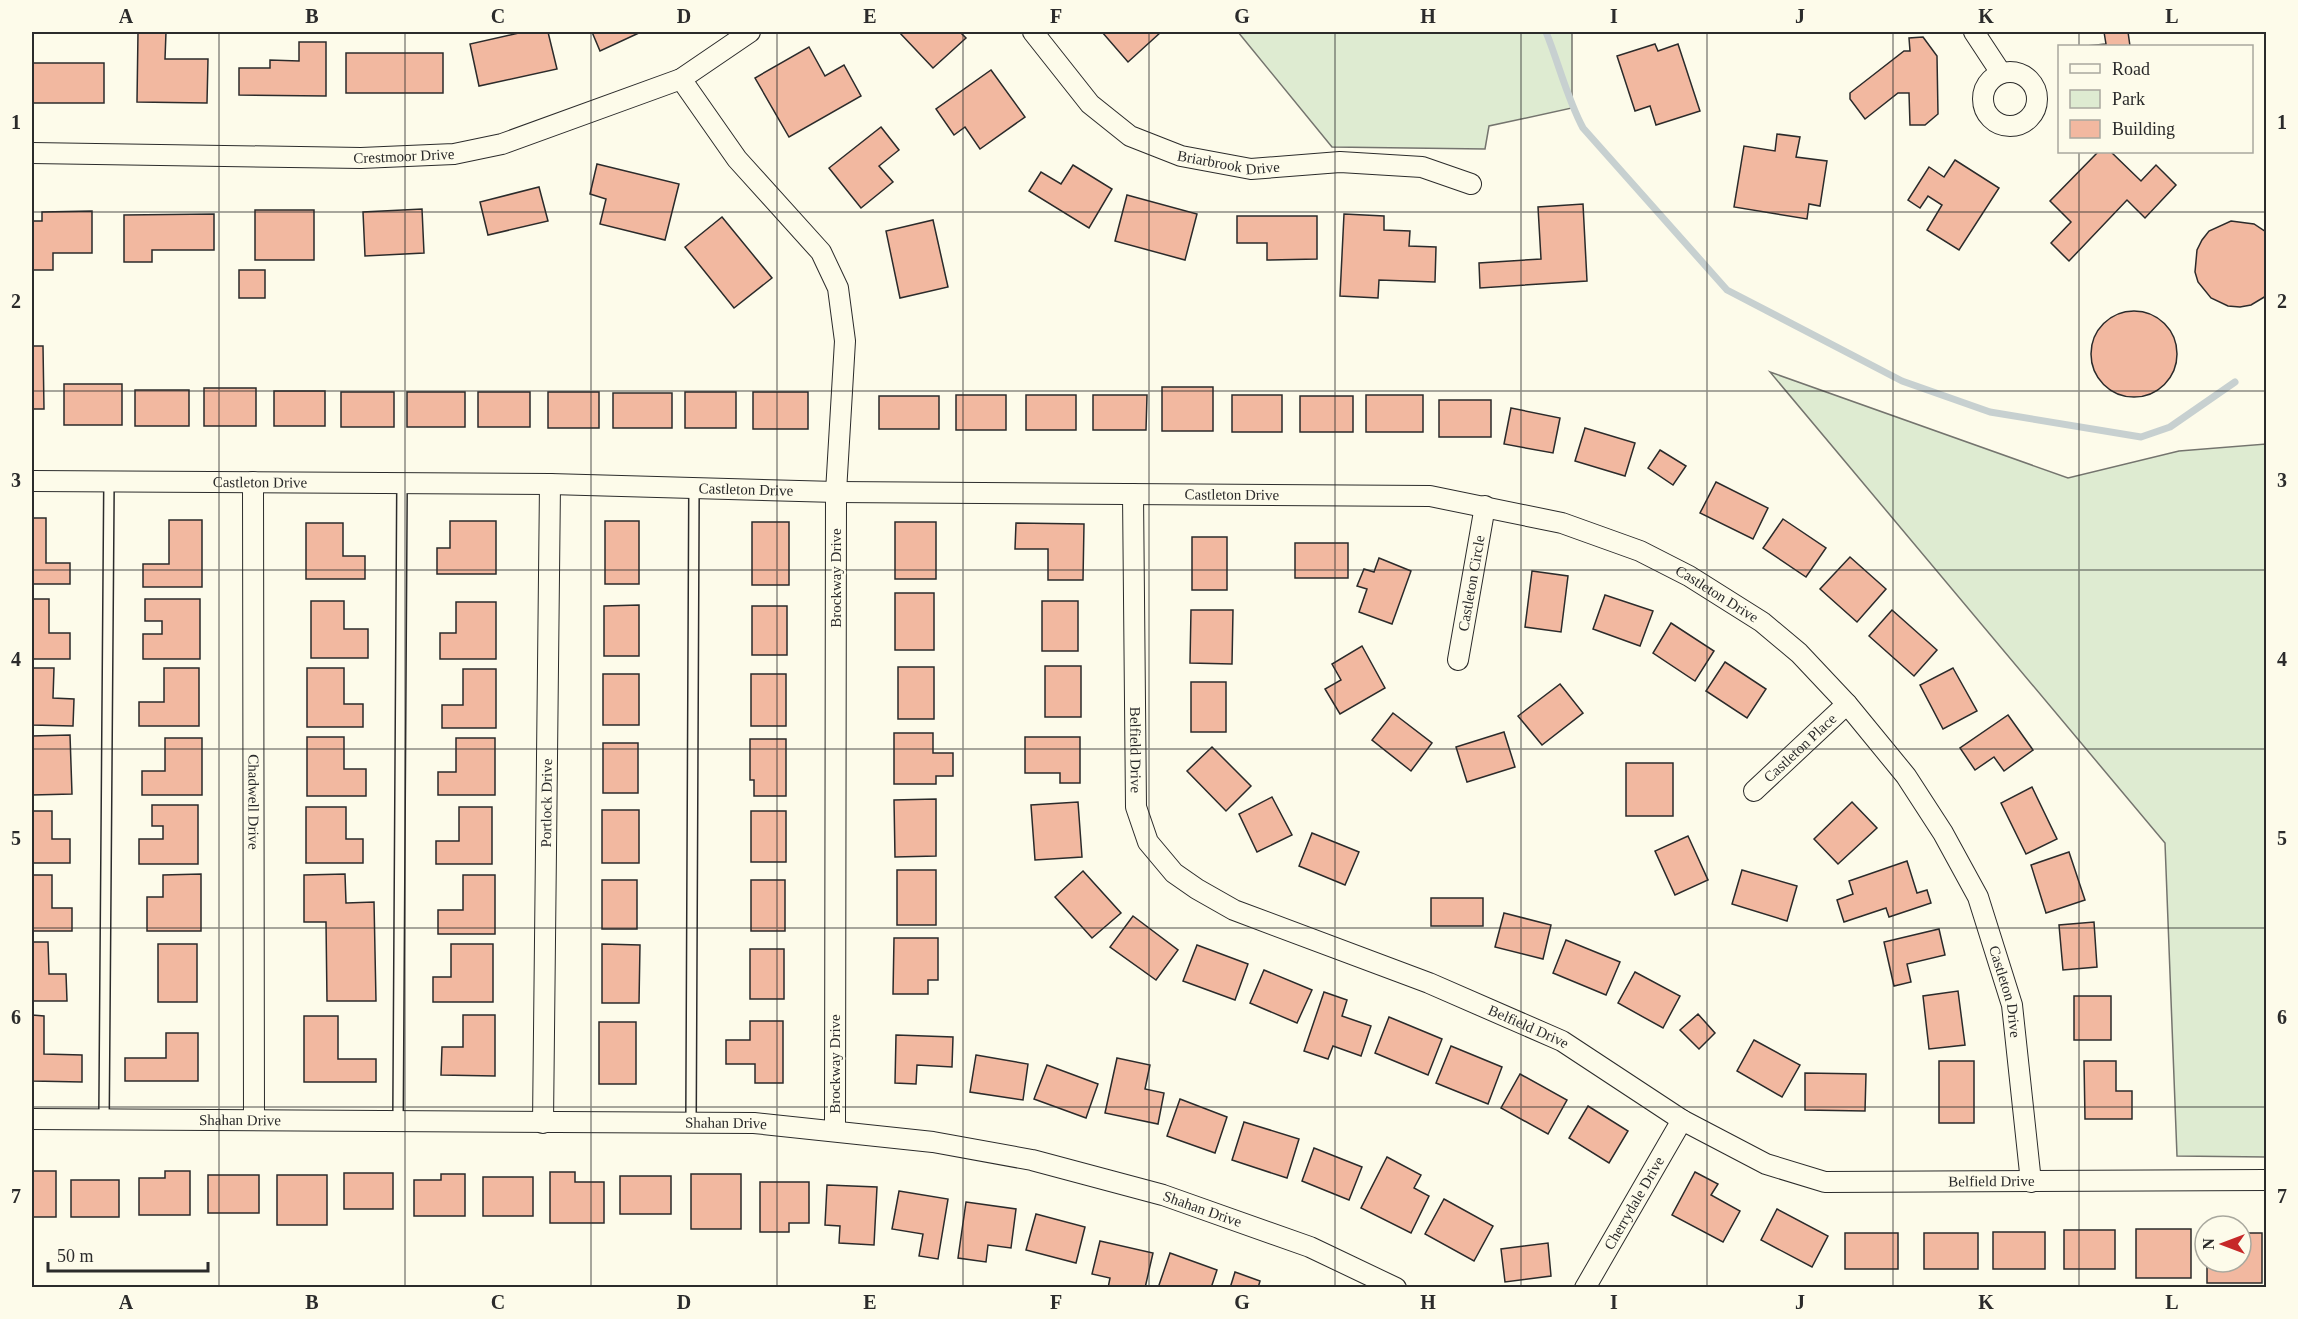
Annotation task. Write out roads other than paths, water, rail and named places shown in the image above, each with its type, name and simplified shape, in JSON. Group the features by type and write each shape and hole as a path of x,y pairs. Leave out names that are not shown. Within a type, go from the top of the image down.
{"street":[{"name":"Crestmoor Drive","path":"32,153 361,158 454,154 502,144 681,79 750,32"},
{"name":"Briarbrook Drive","path":"1033,32 1090,104 1130,136 1181,156 1251,169 1340,162 1422,166 1471,184"},
{"path":"1974,32 2001,73"},
{"name":"Brockway Drive","path":"681,79 737,159 821,252 838,288 845,341 836,492 835,1130"},
{"name":"Castleton Drive","path":"32,481 550,484 836,492 1430,496 1562,523 1640,551 1689,576 1762,622 1799,653 1847,704 1906,776 1943,832 1978,897 2012,1005 2031,1182"},
{"name":"Chadwell Drive","path":"253,482 254,1120"},
{"name":"Portlock Drive","path":"543,1124 550,484"},
{"name":"Belfield Drive","path":"1133,494 1136,807 1148,842 1174,873 1234,910 1429,983 1562,1041 1682,1120 1766,1164 1825,1182 2266,1180"},
{"name":"Castleton Circle","path":"1458,660 1485,506"},
{"name":"Castleton Place","path":"1754,791 1847,704"},
{"name":"Shahan Drive","path":"32,1119 543,1124 691,1122 835,1130 933,1142 1032,1160 1163,1195 1310,1247 1396,1287"},
{"name":"Cherrydale Drive","path":"1585,1287 1682,1120"}],"lane":[{"path":"105,1119 109,481"},
{"path":"398,1122 402,483"},
{"path":"691,1122 694,488"}],"waterway":[{"path":"1546,32 1572,105 1583,128 1727,290 1902,381 1990,412 2141,437 2170,427 2235,382"}]}
